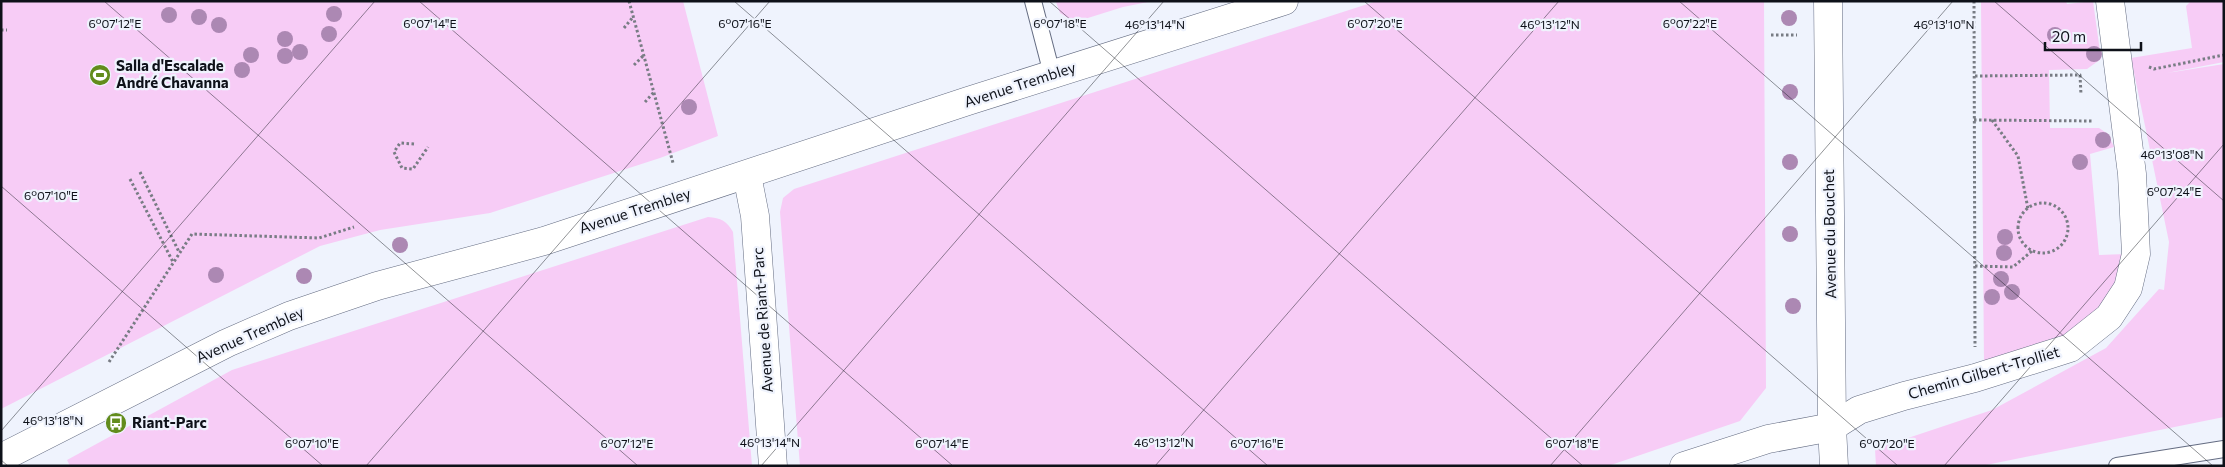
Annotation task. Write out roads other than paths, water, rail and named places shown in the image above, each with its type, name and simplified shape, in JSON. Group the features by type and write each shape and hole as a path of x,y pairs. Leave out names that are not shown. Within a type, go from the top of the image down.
{"street":[{"name":"Avenue Trembley","path":"1,458 227,343 289,316 377,286 544,240 1052,74 1284,1"},
{"name":"Avenue du Bouchet","path":"1828,1 1834,466"},
{"name":"Chemin Gilbert-Trolliet","path":"1832,427 1859,410 1904,396 1975,378 2070,348 2109,317 2128,288 2136,254 2132,174 2110,1"},
{"name":"Avenue de Riant-Parc","path":"747,175 756,216 773,466"},
{"path":"1684,466 1768,439 1832,427"}],"lane":[{"path":"1033,1 1052,74"},
{"path":"2117,466 2224,449"}],"place":[{"name":"Salla d'Escalade André Chavanna","path":"100,75"},
{"name":"Riant-Parc","path":"116,423"}]}
